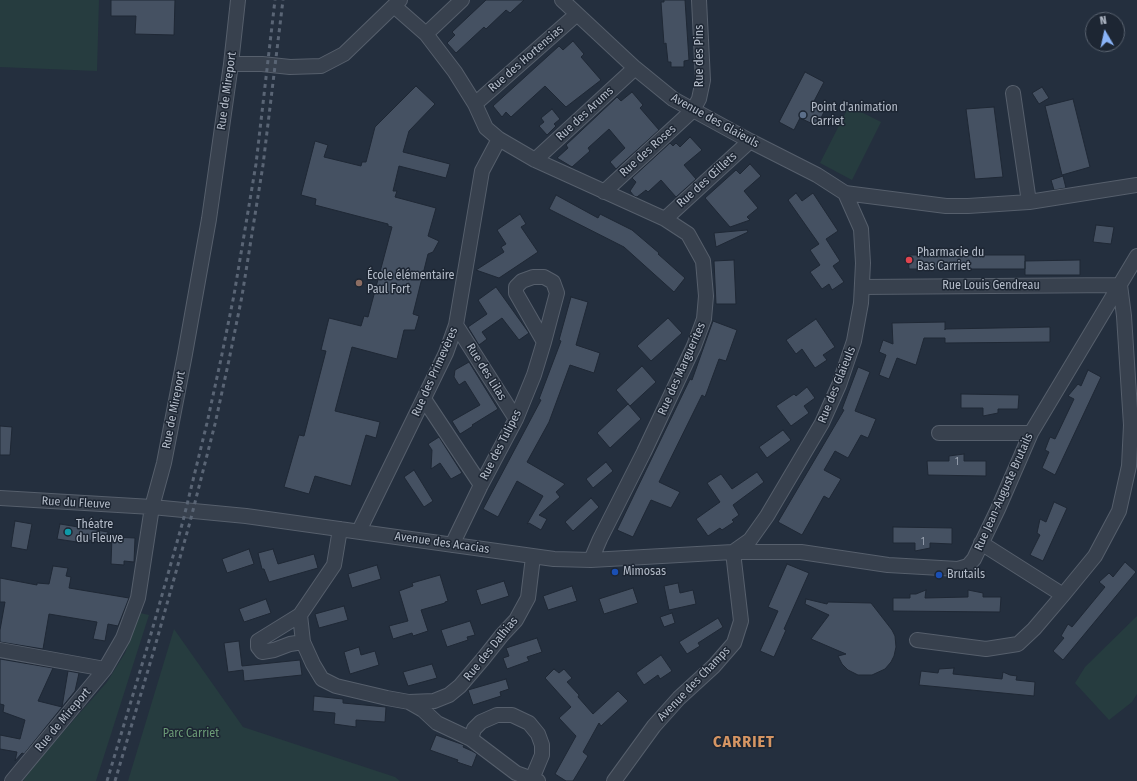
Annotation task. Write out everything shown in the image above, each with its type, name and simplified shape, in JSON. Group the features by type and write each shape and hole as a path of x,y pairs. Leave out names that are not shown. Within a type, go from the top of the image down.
{"street":[{"name":"Rue de Mireport","path":"12,781 105,669 123,638 138,598 152,507 164,463 209,219 231,64 238,0"},
{"path":"426,34 462,0"},
{"name":"Avenue des Glaïeuls","path":"562,0 635,68 673,99 750,141 817,175 845,193"},
{"name":"Rue des Pins","path":"693,110 699,99 703,80 699,0"},
{"path":"231,64 262,64 290,67 321,66 344,54 397,3 426,34 455,72 475,104 486,128 499,139"},
{"name":"Rue des Hortensias","path":"475,104 577,14"},
{"name":"Rue des Arums","path":"535,160 635,68"},
{"path":"1013,93 1029,202"},
{"name":"Rue des Roses","path":"604,192 693,110"},
{"name":"Rue des Marguerites","path":"499,139 535,160 665,219 688,234 703,261 706,296 704,319 694,346 591,560"},
{"name":"Rue des Primevères","path":"359,531 446,353 456,325 482,171 499,139"},
{"name":"Rue des Œillets","path":"665,219 750,141"},
{"path":"845,193 946,206 968,206 1029,202 1137,185"},
{"name":"Rue des Glaïeuls","path":"733,552 750,540 767,516 822,423 839,385 854,341 861,303 862,287 863,263 861,229 845,193"},
{"name":"Rue Jean-Auguste Brutails","path":"733,552 801,552 888,566 958,569 968,566 974,559 998,509 1031,433 1137,256"},
{"path":"917,640 986,649 1018,644 1034,629 1095,556 1119,511 1129,466 1131,426 1124,316 1120,285"},
{"name":"Rue Louis Gendreau","path":"862,287 1120,285"},
{"name":"Rue des Lilas","path":"456,325 516,419"},
{"name":"Rue des Tulipes","path":"452,545 481,485 516,419 534,375 544,342"},
{"path":"424,399 481,485"},
{"path":"939,433 1031,433"},
{"name":"Rue du Fleuve","path":"0,498 152,507"},
{"name":"Avenue des Acacias","path":"152,507 246,516 554,559 591,560 733,552"},
{"path":"303,642 262,652 258,647 258,641 300,615 334,565 340,529"},
{"path":"981,543 1063,595"},
{"name":"Avenue des Champs","path":"614,781 654,726 679,698 714,666 734,643 741,620 733,552"},
{"name":"Rue des Dalhias","path":"409,702 434,701 449,695 460,686 516,620 528,598 533,557"},
{"path":"300,615 303,642 322,679 336,686 409,702 423,710 438,723 471,739 509,769 535,780 542,755 542,745 538,734 529,723 512,715 496,715 481,722 474,729 471,739"},
{"path":"0,650 105,669"}],"green space":[{"path":"0,0 99,0 97,71 0,67"},
{"path":"849,106 881,122 852,180 820,163"},
{"path":"140,613 149,615 96,781 23,781 37,762 107,682 125,653"},
{"path":"1137,616 1137,694 1132,702 1109,720 1075,683 1085,667"},
{"name":"Parc Carriet","path":"174,629 243,727 395,777 400,781 128,781"}],"building":[{"path":"111,0 175,0 174,35 135,34 136,16 111,16"},
{"path":"486,0 524,0 510,13 506,10 486,29 484,27 456,53 447,43 455,35 452,32"},
{"path":"664,0 685,0 689,60 684,61 684,67 671,67 671,62 668,62 666,43 664,44 661,2 664,2"},
{"path":"573,41 584,54 581,57 601,80 566,107 545,86 511,117 506,112 502,117 493,106 559,46 563,50"},
{"path":"805,72 824,82 812,105 824,112 817,126 800,118 794,130 779,122"},
{"path":"416,86 435,104 409,131 403,152 450,164 446,178 399,166 393,191 397,191 395,197 436,208 428,236 439,241 433,252 428,254 413,314 419,316 415,330 404,330 397,359 352,347 335,411 380,422 376,438 366,435 351,486 315,476 309,494 284,487 299,435 304,436 326,351 321,350 329,318 361,326 364,316 368,317 392,227 388,226 388,224 315,205 316,199 301,195 315,141 328,145 324,157 361,166 362,162 366,162 375,127"},
{"path":"1042,87 1049,98 1039,104 1032,93"},
{"path":"632,92 643,105 640,108 659,130 616,169 610,162 625,148 609,129 588,148 590,151 572,167 557,158 568,148 566,145 617,97 621,101"},
{"path":"1073,99 1090,167 1062,175 1045,106"},
{"path":"994,107 1003,177 975,179 966,109"},
{"path":"552,109 560,119 554,124 556,126 547,135 539,126 544,122 541,118"},
{"path":"690,137 702,150 684,165 696,179 676,197 661,180 648,192 646,190 637,197 634,196 630,191 636,182 632,178 670,143 673,146 676,143 680,147"},
{"path":"750,164 761,176 744,191 758,208 747,217 750,220 730,227 705,198 736,170 740,174"},
{"path":"1063,176 1066,188 1054,190 1051,180"},
{"path":"796,193 802,201 813,193 838,231 826,239 840,261 833,266 844,282 832,290 829,284 822,289 810,272 820,265 810,250 819,244 788,200"},
{"path":"556,195 598,218 600,214 632,230 685,278 674,292 624,247 549,209"},
{"path":"520,214 526,224 521,227 538,252 499,278 476,270 504,252 501,247 506,244 497,230"},
{"path":"1096,225 1114,227 1111,244 1093,242"},
{"path":"747,230 748,232 716,247 714,233"},
{"path":"908,255 1025,255 1025,269 909,269"},
{"path":"734,260 736,304 716,304 714,261"},
{"path":"1080,260 1080,275 1025,275 1025,261"},
{"path":"496,287 529,333 519,340 502,318 482,332 487,339 479,345 468,327 487,314 478,300"},
{"path":"571,297 588,302 576,345 600,353 594,373 570,365 549,422 527,462 565,484 556,492 560,497 539,515 547,519 541,530 529,523 527,524 543,496 517,481 498,517 483,509 541,400 539,399 561,341 559,340"},
{"path":"668,318 682,333 651,361 637,346"},
{"path":"816,319 835,347 823,355 827,360 815,368 802,349 796,354 786,340"},
{"path":"713,321 737,330 726,361 719,359 705,397 702,395 659,482 680,492 671,508 651,500 633,537 617,530 690,379 692,380"},
{"path":"945,322 945,329 1050,327 1050,342 945,343 945,338 924,338 916,365 897,358 889,379 879,375 886,355 879,352 883,340 893,344 892,323"},
{"path":"469,362 498,409 460,434 452,421 480,405 465,381 459,385 454,377 455,370"},
{"path":"642,366 656,382 630,406 616,390"},
{"path":"858,367 870,372 855,411 876,419 868,438 861,435 848,458 835,451 824,470 841,479 829,499 824,496 802,535 778,522 844,410 842,409"},
{"path":"1088,370 1101,377 1055,475 1042,468 1049,452 1045,450 1050,437 1055,439 1074,399 1068,396 1078,384 1081,386"},
{"path":"807,387 815,398 804,406 809,413 791,426 776,406 794,394 796,396"},
{"path":"961,394 1019,395 1018,409 998,409 998,413 983,416 983,408 961,408"},
{"path":"628,404 641,419 610,448 597,433"},
{"path":"0,426 12,427 10,455 0,455"},
{"path":"783,430 791,440 767,458 759,447"},
{"path":"439,437 462,473 451,479 440,463 431,469 432,450 428,444"},
{"path":"964,454 964,461 986,461 986,476 928,475 927,461 949,461 949,456"},
{"path":"606,462 613,471 593,488 586,479"},
{"path":"414,470 433,501 424,507 404,477"},
{"path":"757,472 764,482 733,505 739,515 732,520 734,522 722,530 720,528 708,536 696,519 720,502 707,483 721,474 732,489"},
{"path":"591,498 599,507 573,531 565,522"},
{"path":"1054,502 1067,508 1043,561 1030,555 1040,535 1037,533 1040,519 1046,522"},
{"path":"15,521 32,524 27,550 11,547"},
{"path":"60,524 108,532 106,543 77,538 77,542 57,539"},
{"path":"893,527 952,528 952,544 930,543 930,548 915,551 915,543 893,543"},
{"path":"112,537 135,538 134,562 124,561 124,565 111,564"},
{"path":"249,549 254,564 227,573 222,559"},
{"path":"273,549 278,564 314,554 318,568 269,582 264,569 262,569 258,553"},
{"path":"1125,562 1136,572 1063,660 1053,651 1064,638 1061,636 1068,624 1072,627 1105,587 1099,582 1109,573 1113,577"},
{"path":"787,564 809,573 784,629 786,630 774,657 760,651 778,611 768,607"},
{"path":"377,565 381,579 352,588 348,574"},
{"path":"53,566 68,568 66,576 71,577 69,588 129,598 118,626 108,624 105,641 93,639 97,622 49,614 43,649 0,642 0,630 5,602 0,602 0,578 37,585 37,583 49,584"},
{"path":"440,575 448,601 421,610 428,631 413,636 412,633 393,639 389,626 408,621 399,591 413,586 412,583"},
{"path":"504,581 509,596 481,605 476,590"},
{"path":"678,583 680,593 693,590 696,604 669,610 664,586"},
{"path":"572,586 577,601 548,610 543,596"},
{"path":"633,588 638,603 604,614 599,599"},
{"path":"926,590 925,598 968,597 968,590 983,593 983,597 1001,597 1000,612 893,611 893,598 910,598 910,594 916,594"},
{"path":"266,599 271,613 244,622 239,609"},
{"path":"806,599 827,604 828,602 871,603 895,636 896,647 891,662 885,669 872,675 858,675 848,670 842,664 838,656 846,654 811,639 829,615 805,604"},
{"path":"344,606 348,620 319,628 315,614"},
{"path":"672,613 675,623 664,627 660,617"},
{"path":"718,618 723,627 698,643 700,646 687,654 679,642"},
{"path":"470,621 475,635 467,637 468,640 447,647 441,630"},
{"path":"537,638 542,652 527,657 529,661 507,669 503,658 509,656 506,648"},
{"path":"239,641 242,666 300,660 302,675 244,681 243,670 228,672 224,643"},
{"path":"359,647 361,655 375,651 379,665 350,674 344,652"},
{"path":"661,655 672,671 660,679 658,675 644,685 636,673"},
{"path":"0,659 53,668 38,701 62,707 68,671 79,673 75,691 24,754 22,753 15,761 17,752 0,749 0,735 20,739 25,720 3,712 4,705 0,704"},
{"path":"432,664 437,678 408,686 403,672"},
{"path":"954,668 953,674 1002,679 1003,672 1017,676 1016,680 1035,682 1034,696 919,685 921,671 938,673 939,669"},
{"path":"554,669 559,673 564,669 572,678 567,682 593,714 618,691 628,701 601,726 599,723 583,752 588,756 573,781 566,781 555,774 576,736 559,718 571,707 545,678"},
{"path":"506,679 509,689 500,692 501,696 473,705 468,690"},
{"path":"314,696 343,699 343,703 386,707 385,722 356,720 356,727 334,724 335,713 313,711"},
{"path":"436,735 464,745 463,747 477,754 472,767 457,762 458,760 430,750"}],"railway":[{"path":"107,781 183,521 221,359 234,295 256,164 275,0"},
{"path":"115,781 190,522 215,424 229,360 242,296 263,165 283,0"}],"place":[{"name":"Point d'animation Carriet","path":"803,115"},
{"name":"Pharmacie du Bas Carriet","path":"909,260"},
{"name":"École élémentaire Paul Fort","path":"359,283"},
{"name":"Théatre du Fleuve","path":"68,532"},
{"name":"Mimosas","path":"615,572"},
{"name":"Brutails","path":"939,575"}],"district":[{"name":"CARRIET","path":"744,743"}]}
